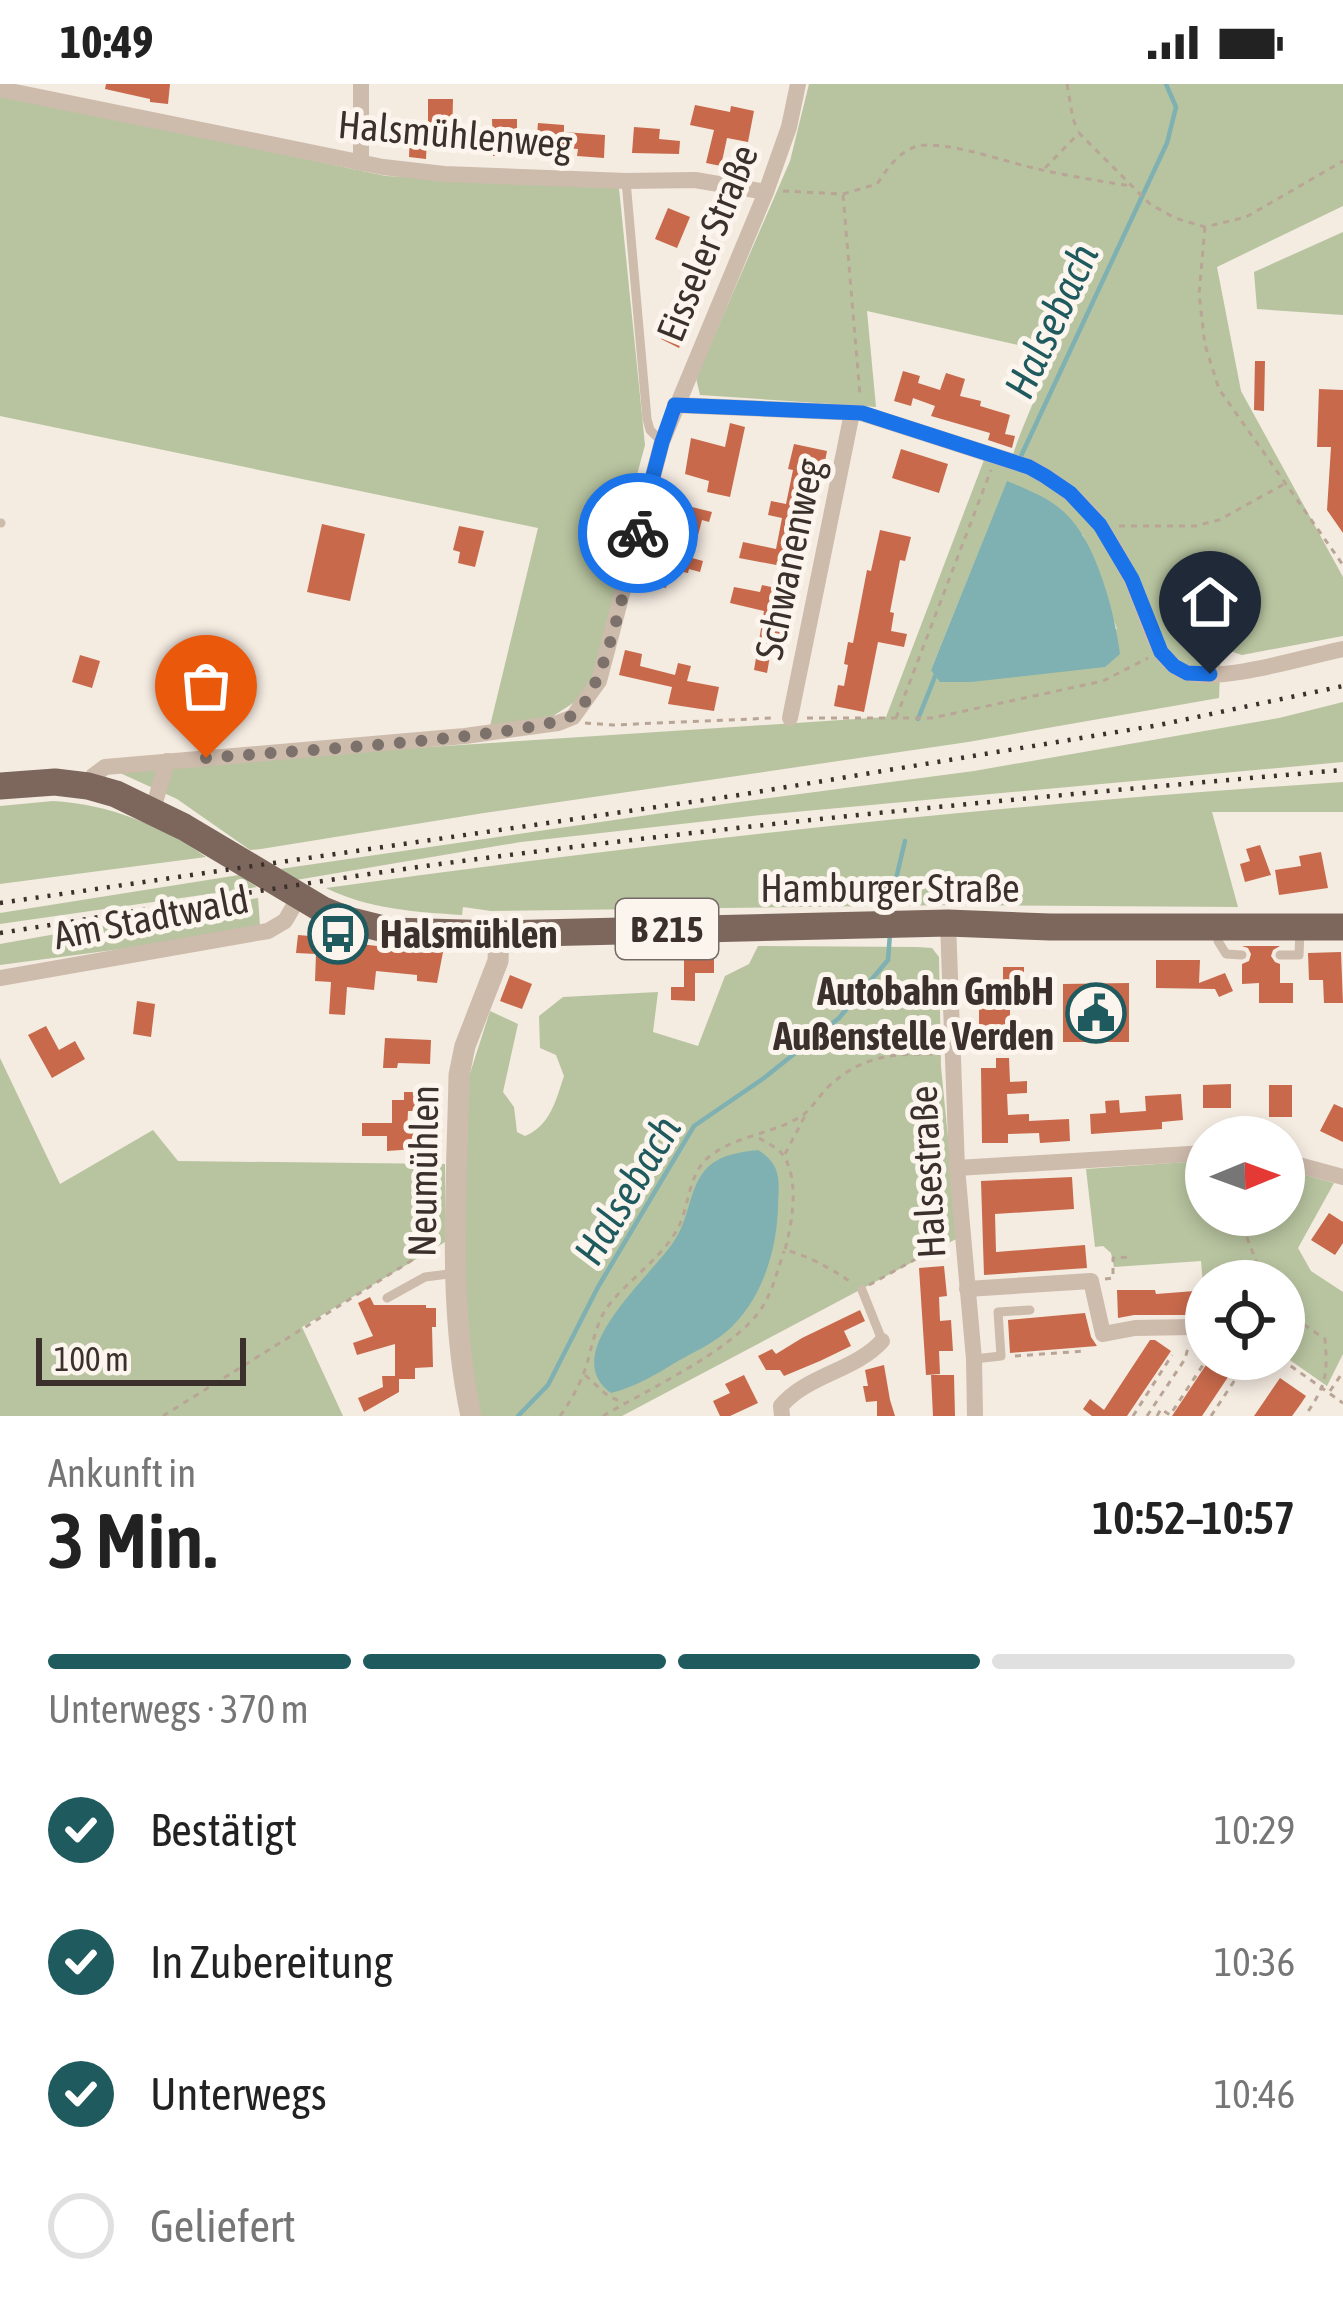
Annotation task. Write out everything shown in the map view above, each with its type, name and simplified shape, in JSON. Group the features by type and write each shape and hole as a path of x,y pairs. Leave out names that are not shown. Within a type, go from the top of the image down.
{"main road":[{"name":"B 215","path":"0,786 55,782 116,794 152,809 299,897"},
{"name":"Hamburger Straße","path":"299,897 368,926 422,933 948,923 1343,928"}],"street":[{"path":"361,84 361,163"},
{"name":"Eisseler Straße","path":"573,717 598,681 662,442 766,192 798,84"},
{"name":"Halsmühlenweg","path":"0,89 361,163 444,173 695,180 766,192"},
{"path":"675,405 857,413 1029,467 1070,493 1100,525 1132,579 1161,652 1187,673 1235,672 1343,649"},
{"name":"Schwanenweg","path":"790,718 857,413"},
{"path":"88,786 105,767 465,736 573,717"},
{"path":"152,809 166,760"},
{"name":"Am Stadtwald","path":"0,978 268,931 285,921 299,897"},
{"name":"Halsestraße","path":"948,923 975,1416"},
{"name":"Neumühlen","path":"470,1416 459,1344 456,1273 459,1075 478,1007 498,961 499,934"},
{"path":"958,1168 1185,1154"},
{"path":"1305,1167 1343,1177"},
{"path":"968,1289 1091,1281 1103,1334 1185,1327"},
{"path":"782,1416 781,1406 790,1394 870,1354 882,1341"}],"lane":[{"path":"626,181 647,418 650,430 662,442"},
{"path":"1219,927 1226,954 1242,955"},
{"path":"1280,955 1299,955 1300,927"},
{"path":"386,1298 425,1277 456,1273"},
{"path":"862,1289 882,1341"},
{"path":"974,1359 1001,1357 998,1312 1030,1310"}],"path":[{"path":"1066,84 1079,133 1150,204 1205,227 1246,217 1343,161"},
{"path":"1043,171 1079,133"},
{"path":"766,192 843,194 878,184 904,153 938,145 1043,171 1131,186"},
{"path":"843,194 857,413"},
{"path":"1205,227 1199,294 1205,345 1219,389 1343,565"},
{"path":"895,720 1000,458"},
{"path":"1100,525 1195,526 1219,520 1286,483"},
{"path":"573,717 613,725 932,718 1102,681 1161,652"},
{"path":"603,1416 714,1351 762,1308 785,1250 791,1219 791,1185 784,1156 827,1088 860,1063 891,1054 953,1054"},
{"path":"560,1416 584,1374 604,1312 673,1236 705,1160 736,1141 756,1137 807,1113"},
{"path":"756,1137 784,1156"},
{"path":"785,1250 862,1289 962,1233"},
{"path":"163,1416 449,1238 456,1238"},
{"path":"1091,1281 1113,1278 1113,1258 1130,1257"},
{"path":"1305,1325 1325,1339 1326,1391"},
{"path":"1001,1357 1085,1351"},
{"path":"1133,1416 1172,1355"},
{"path":"1147,1416 1185,1359"},
{"path":"1305,1416 1343,1372"},
{"path":"584,1374 608,1396 624,1403"},
{"path":"1305,1376 1343,1403"},
{"path":"1156,1416 1161,1409 1170,1415 1193,1380"},
{"path":"1210,1416 1234,1380"}],"green space":[{"path":"809,84 1343,84 1343,206 1217,267 1241,391 1343,577 1343,636 1242,655 1221,648 1219,698 968,742 261,849 250,850 177,799 120,773 322,754 886,717 984,460 1010,464 1053,353 867,311 876,407 700,395 696,378 790,161","holes":["1007,482 1083,535 1117,629 931,670"]},
{"path":"0,94 386,176 619,188 645,445 619,542 627,545 592,679 578,700 553,716 490,726 538,528 0,416"},
{"path":"1343,232 1343,315 1257,309 1254,272"},
{"path":"1343,702 1343,762 761,815 521,842 296,880 280,869 974,771 1279,718"},
{"path":"1343,782 1343,812 1212,812 1238,907 491,911 463,907 462,915 375,905 326,888 834,826"},
{"path":"53,801 133,818 206,857 0,884 0,806"},
{"path":"239,875 257,887 0,924 0,913"},
{"path":"258,898 260,926 212,937 0,965 0,944"},
{"path":"758,946 917,947 932,948 939,957 941,1067 958,1238 622,1416 480,1416 462,1300 465,1089 490,1011 518,1024 503,1092 514,1107 517,1132 525,1136 546,1119 564,1076 556,1055 540,1048 539,1016 563,997 658,992 653,1032 698,1046 725,976 749,964"},
{"path":"0,1058 60,1184 153,1130 178,1161 445,1164 445,1242 302,1327 343,1416 0,1416"},
{"path":"1185,1162 1185,1236 1305,1236 1298,1248 1305,1260 1185,1260 1114,1267 1111,1253 1103,1246 1095,1247 1086,1169"},
{"path":"1305,1175 1334,1183 1305,1235"},
{"path":"1305,1260 1311,1271 1343,1292 1343,1354 1327,1386 1305,1371"}],"water":[{"path":"1007,481 1038,494 1076,525 1102,579 1120,654 1105,667 940,682 931,670"},
{"path":"758,1150 775,1167 778,1206 770,1258 749,1306 715,1340 646,1380 611,1393 597,1376 595,1357 601,1336 676,1238 706,1169 723,1157"}],"building":[{"path":"106,84 170,84 168,104 105,89"},
{"path":"428,99 453,99 452,140 427,139 426,159 409,157 410,131 378,130 378,120 428,122"},
{"path":"695,105 754,111 748,142 727,138 721,166 706,163 714,130 690,125"},
{"path":"492,119 517,119 517,155 493,156"},
{"path":"538,123 564,125 564,132 605,135 604,158 577,156 578,149 536,146"},
{"path":"634,127 660,129 659,139 680,141 679,154 632,153"},
{"path":"668,208 690,217 677,248 655,239"},
{"path":"689,273 708,281 679,348 661,339"},
{"path":"1255,361 1265,361 1264,411 1254,410"},
{"path":"903,371 920,376 918,383 940,390 946,373 965,379 960,396 1010,415 1005,434 1015,436 1012,448 988,440 990,433 931,416 935,406 913,398 911,406 894,401"},
{"path":"1319,389 1343,390 1343,533 1327,510 1331,447 1317,447"},
{"path":"730,423 745,427 730,497 707,492 709,481 685,474 691,438 725,447"},
{"path":"794,444 827,451 814,516 796,512 791,535 803,537 797,569 739,558 743,542 776,549 782,518 768,515 771,501 786,504"},
{"path":"901,449 948,464 939,493 892,478"},
{"path":"688,506 712,512 709,522 702,520 692,558 703,561 700,572 678,571 684,544 660,538 666,515 685,520"},
{"path":"322,524 365,534 350,601 307,592"},
{"path":"459,526 484,531 475,567 458,563 460,552 453,550"},
{"path":"880,530 911,537 905,561 900,560 890,612 894,613 891,631 907,634 904,647 878,642 864,712 834,706 838,685 844,686 848,642 853,643"},
{"path":"654,560 672,564 666,588 648,584"},
{"path":"762,585 785,590 777,629 789,632 784,658 770,656 767,673 754,670 764,611 730,603 734,587 760,592"},
{"path":"625,650 642,654 640,666 675,675 678,663 691,666 687,681 719,687 714,711 668,704 672,687 619,675"},
{"path":"80,655 100,661 92,688 72,682"},
{"path":"1260,845 1271,875 1245,882 1240,864 1250,861 1246,849"},
{"path":"1321,852 1328,888 1279,895 1275,870 1301,866 1299,856"},
{"path":"298,935 443,952 437,983 417,981 417,975 376,971 374,990 347,987 345,1015 329,1014 331,982 315,981 316,954 296,953"},
{"path":"1242,946 1280,946 1271,956 1280,964 1280,983 1293,983 1293,1003 1259,1003 1259,983 1242,984 1242,964 1251,954"},
{"path":"684,950 714,950 714,973 695,973 695,1001 671,1000 671,987 684,987"},
{"path":"1341,952 1343,1003 1324,1003 1323,980 1309,980 1308,953"},
{"path":"1156,960 1200,960 1199,983 1225,973 1233,991 1219,997 1215,989 1156,988"},
{"path":"1003,967 1024,967 1024,989 1003,989"},
{"path":"510,975 532,984 522,1009 500,1001"},
{"name":"Autobahn GmbH Außenstelle Verden","path":"1129,983 1129,1042 1063,1042 1063,984"},
{"path":"137,1001 155,1004 151,1037 133,1034"},
{"path":"979,1004 1010,1004 1010,1034 979,1034"},
{"path":"46,1026 59,1050 75,1041 85,1059 52,1078 28,1035"},
{"path":"385,1038 431,1040 430,1064 398,1063 397,1068 383,1068"},
{"path":"996,1058 1009,1058 1010,1082 1027,1081 1027,1093 1007,1094 1008,1115 1029,1114 1029,1121 1069,1119 1070,1141 1040,1143 1039,1133 1008,1134 1008,1143 982,1143 981,1068 996,1068"},
{"path":"1231,1084 1231,1108 1203,1108 1203,1085"},
{"path":"1269,1085 1292,1085 1292,1116 1269,1116"},
{"path":"404,1092 434,1092 433,1111 408,1111 407,1133 430,1132 430,1148 387,1151 387,1136 362,1136 362,1123 392,1123 392,1100 404,1100"},
{"path":"1181,1094 1183,1120 1162,1122 1162,1129 1091,1134 1090,1114 1106,1113 1105,1101 1119,1100 1120,1113 1146,1111 1145,1096"},
{"path":"1334,1104 1343,1108 1343,1142 1320,1131"},
{"path":"1072,1177 1074,1209 995,1214 996,1252 1085,1245 1087,1268 984,1275 981,1181"},
{"path":"1329,1213 1343,1222 1343,1243 1335,1255 1311,1240"},
{"path":"944,1266 947,1296 939,1297 940,1321 951,1320 953,1351 939,1351 940,1374 926,1375 919,1268"},
{"path":"1117,1290 1185,1292 1185,1315 1118,1318"},
{"path":"370,1297 374,1305 436,1308 436,1327 432,1327 433,1367 415,1368 415,1379 399,1379 399,1392 364,1412 358,1398 383,1387 382,1376 395,1376 395,1344 357,1355 353,1343 373,1336 358,1303"},
{"path":"860,1310 865,1321 844,1331 851,1346 820,1361 784,1376 780,1370 766,1370 758,1356 772,1349 776,1354"},
{"path":"1085,1313 1097,1346 1010,1353 1008,1320"},
{"path":"1150,1340 1171,1351 1127,1416 1092,1416 1083,1409 1090,1399 1104,1410"},
{"path":"884,1365 895,1416 877,1416 877,1401 866,1402 865,1370"},
{"path":"744,1375 758,1403 720,1416 713,1401 730,1393 725,1384"},
{"path":"931,1375 954,1375 955,1416 933,1416"},
{"path":"1196,1380 1226,1380 1202,1416 1172,1416"},
{"path":"1279,1380 1306,1396 1292,1416 1254,1416"}],"waterway":[{"name":"Halsebach","path":"1021,456 1167,143 1176,107 1166,84"},
{"name":"Halsebach","path":"918,719 936,674"},
{"name":"Halsebach","path":"890,916 905,841"},
{"name":"Halsebach","path":"518,1416 548,1385 598,1287 694,1126 839,1018 888,960 890,934"}],"railway":[{"path":"0,903 739,795 1159,725 1343,686"},
{"path":"0,933 553,850 891,812 1343,770"}],"way so far":[{"path":"206,758 465,736 573,717 598,681 638,533"}],"place":[{"name":"Halsmühlen","path":"338,934"},
{"name":"Autobahn GmbH Außenstelle Verden","path":"1096,1013"}],"route":[{"path":"638,533 675,405 862,413 1029,467 1070,493 1100,525 1132,579 1161,652 1187,673 1210,674"}]}
